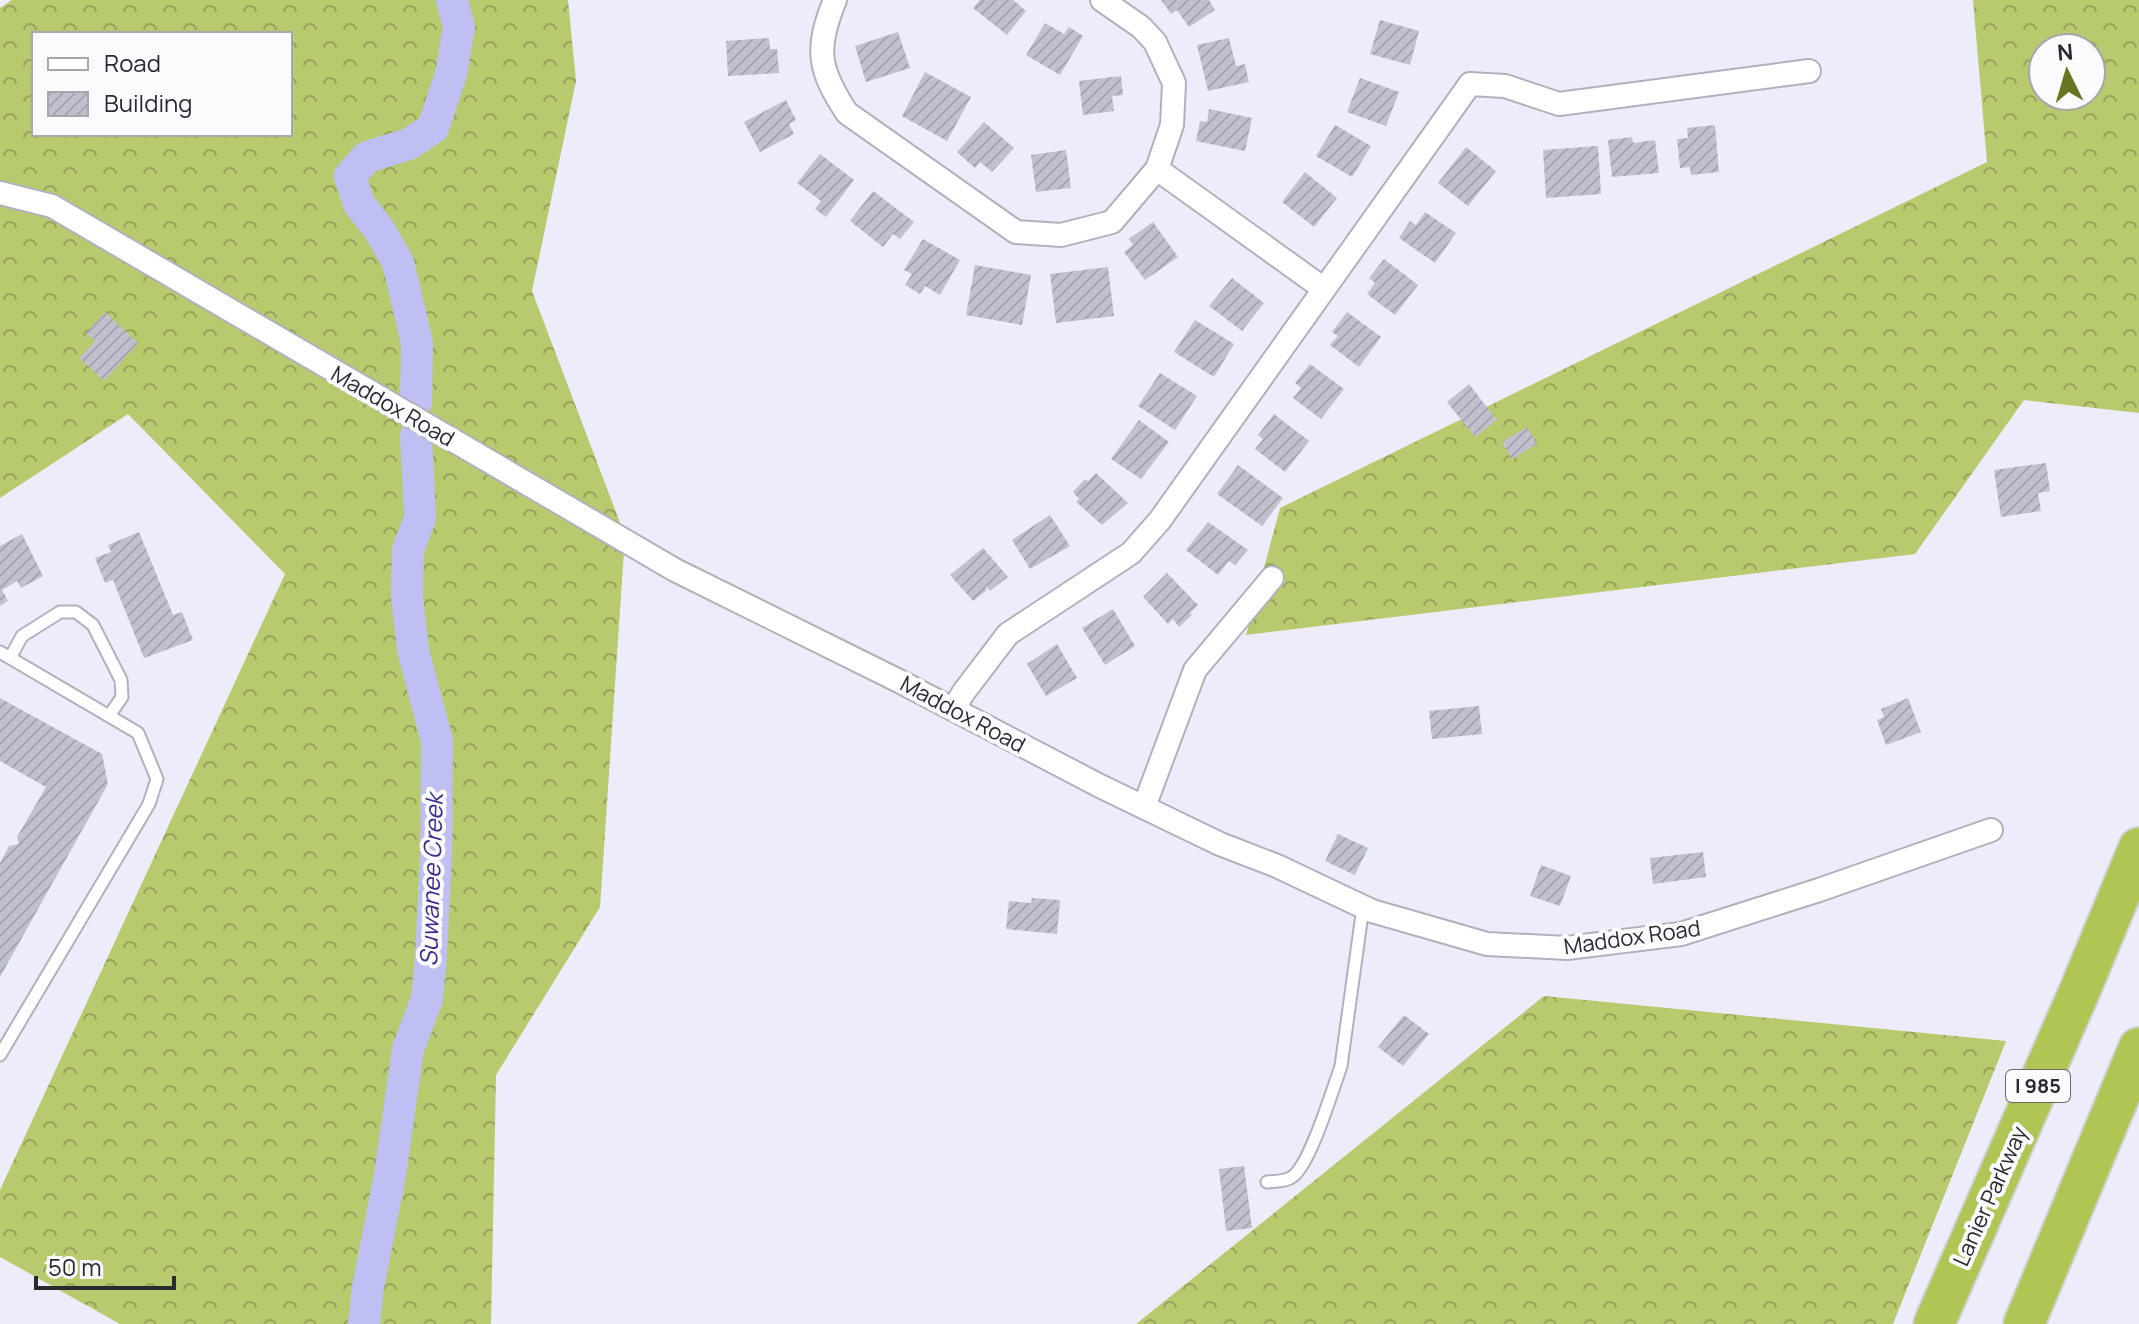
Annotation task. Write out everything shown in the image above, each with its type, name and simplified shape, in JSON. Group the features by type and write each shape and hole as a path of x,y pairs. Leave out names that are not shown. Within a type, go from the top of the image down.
{"highway":[{"name":"Lanier Parkway","path":"1934,1324 2139,848"},
{"path":"2024,1324 2139,1048"}],"street":[{"path":"835,0 824,27 821,61 831,89 847,113 1016,232 1061,235 1112,222 1157,169 1172,125 1174,83 1155,42 1141,27 1102,0"},
{"path":"954,709 1008,634 1131,553 1160,520 1470,84 1505,86 1559,104 1809,71"},
{"path":"1157,169 1324,289"},
{"name":"Maddox Road","path":"0,193 52,206 675,570 1144,807 1220,844 1277,866 1363,906 1487,944 1567,948 1692,932 1991,830"},
{"path":"1144,807 1195,670 1272,578"}],"lane":[{"path":"0,1055 149,804 157,779 138,733 109,716 5,655 22,636 60,612 76,612 93,625 121,680 122,697 109,716"},
{"path":"1267,1182 1285,1181 1294,1176 1309,1153 1337,1078 1363,906"}],"green space":[{"path":"12,0 568,0 576,81 532,291 625,536 600,907 496,1075 491,1324 120,1324 0,1257 0,1190 285,574 128,414 0,498 0,8"},
{"path":"1973,0 2139,0 2139,413 2024,400 1915,554 1246,635 1280,508 1987,162"},
{"path":"1544,996 2006,1041 1893,1324 1136,1324"}],"building":[{"path":"980,0 1013,0 1026,11 1007,35 973,8"},
{"path":"1161,0 1209,0 1215,10 1189,27 1177,10 1171,14"},
{"path":"1380,20 1419,31 1410,65 1370,54"},
{"path":"1045,23 1064,34 1069,27 1083,36 1060,75 1026,55"},
{"path":"898,32 910,68 866,82 855,46"},
{"path":"769,38 770,49 777,49 779,73 728,76 726,41"},
{"path":"1229,38 1236,66 1245,64 1249,82 1208,91 1197,45"},
{"path":"925,72 971,97 947,141 902,116"},
{"path":"1121,76 1123,95 1112,96 1114,111 1083,115 1079,81"},
{"path":"1360,78 1399,92 1386,126 1347,112"},
{"path":"786,100 796,120 789,124 794,134 760,152 744,122"},
{"path":"1209,109 1252,118 1245,151 1196,141 1200,121 1207,122"},
{"path":"984,122 1014,148 992,172 980,162 975,168 957,152"},
{"path":"1335,125 1371,146 1352,177 1316,156"},
{"path":"1715,125 1719,172 1691,175 1690,167 1680,168 1677,139 1688,138 1687,128"},
{"path":"1632,137 1633,143 1655,140 1659,173 1612,177 1608,140"},
{"path":"1598,146 1601,194 1546,198 1543,150"},
{"path":"1466,147 1496,171 1468,206 1438,183"},
{"path":"1066,150 1071,188 1036,192 1031,155"},
{"path":"820,154 854,180 826,217 815,209 821,201 797,183"},
{"path":"1305,172 1337,198 1314,227 1282,202"},
{"path":"873,191 914,222 900,239 893,234 883,247 850,221"},
{"path":"1425,212 1456,233 1435,263 1399,238 1410,221 1416,225"},
{"path":"1153,222 1178,257 1145,280 1124,252 1133,245 1129,239"},
{"path":"923,239 960,260 940,295 925,286 920,294 905,285 912,274 904,270"},
{"path":"1384,259 1418,285 1395,315 1367,294 1375,283 1369,278"},
{"path":"975,265 1031,275 1022,325 966,315"},
{"path":"1108,267 1114,316 1056,323 1050,274"},
{"path":"1232,278 1264,303 1242,331 1209,306"},
{"path":"105,312 138,343 104,381 79,358 95,341 86,333"},
{"path":"1347,312 1381,337 1359,367 1330,345 1338,336 1332,332"},
{"path":"1195,320 1234,344 1214,377 1174,352"},
{"path":"1310,364 1344,389 1321,419 1293,398 1301,388 1295,383"},
{"path":"1160,373 1197,396 1175,430 1138,406"},
{"path":"1469,384 1497,420 1475,437 1447,402"},
{"path":"1274,414 1309,441 1285,472 1255,449 1263,439 1258,435"},
{"path":"1139,420 1169,442 1141,479 1111,459"},
{"path":"1527,427 1537,444 1512,459 1502,442"},
{"path":"2046,463 2050,491 2038,493 2041,511 2001,517 1994,470"},
{"path":"1238,465 1283,498 1262,526 1217,494"},
{"path":"1096,473 1128,503 1102,525 1076,502 1079,499 1073,492"},
{"path":"1050,515 1070,546 1030,569 1012,540"},
{"path":"1208,522 1248,550 1235,565 1229,561 1218,575 1186,550"},
{"path":"139,532 173,615 182,612 193,640 144,658 113,580 105,583 95,558 111,552 108,545"},
{"path":"22,534 43,576 21,588 17,581 2,590 8,601 0,606 0,546"},
{"path":"983,548 1008,577 990,591 985,585 987,590 973,601 950,575"},
{"path":"1167,573 1198,605 1179,627 1173,619 1168,624 1143,597"},
{"path":"1113,609 1135,646 1105,665 1082,628"},
{"path":"1057,644 1077,678 1046,696 1027,664"},
{"path":"0,698 102,754 108,784 0,977 0,863 9,846 19,844 17,837 46,787 0,761"},
{"path":"1908,698 1921,732 1886,745 1877,720 1884,717 1881,709"},
{"path":"1479,706 1482,734 1432,739 1429,711"},
{"path":"1338,834 1368,848 1355,875 1325,861"},
{"path":"1703,852 1706,877 1653,884 1650,858"},
{"path":"1541,865 1571,876 1560,906 1530,896"},
{"path":"1032,898 1060,900 1057,934 1006,929 1009,901 1031,903"},
{"path":"1404,1015 1429,1034 1403,1066 1378,1047"},
{"path":"1244,1166 1252,1228 1226,1231 1219,1169"}],"waterway":[{"name":"Suwanee Creek","path":"416,402 417,343 398,262 359,204 350,176 367,157 409,144 433,128 451,74 459,27 452,0"},
{"name":"Suwanee Creek","path":"364,1324 408,1049 427,999 431,956 437,741 413,650 407,597 408,550 420,518 416,436"}]}
